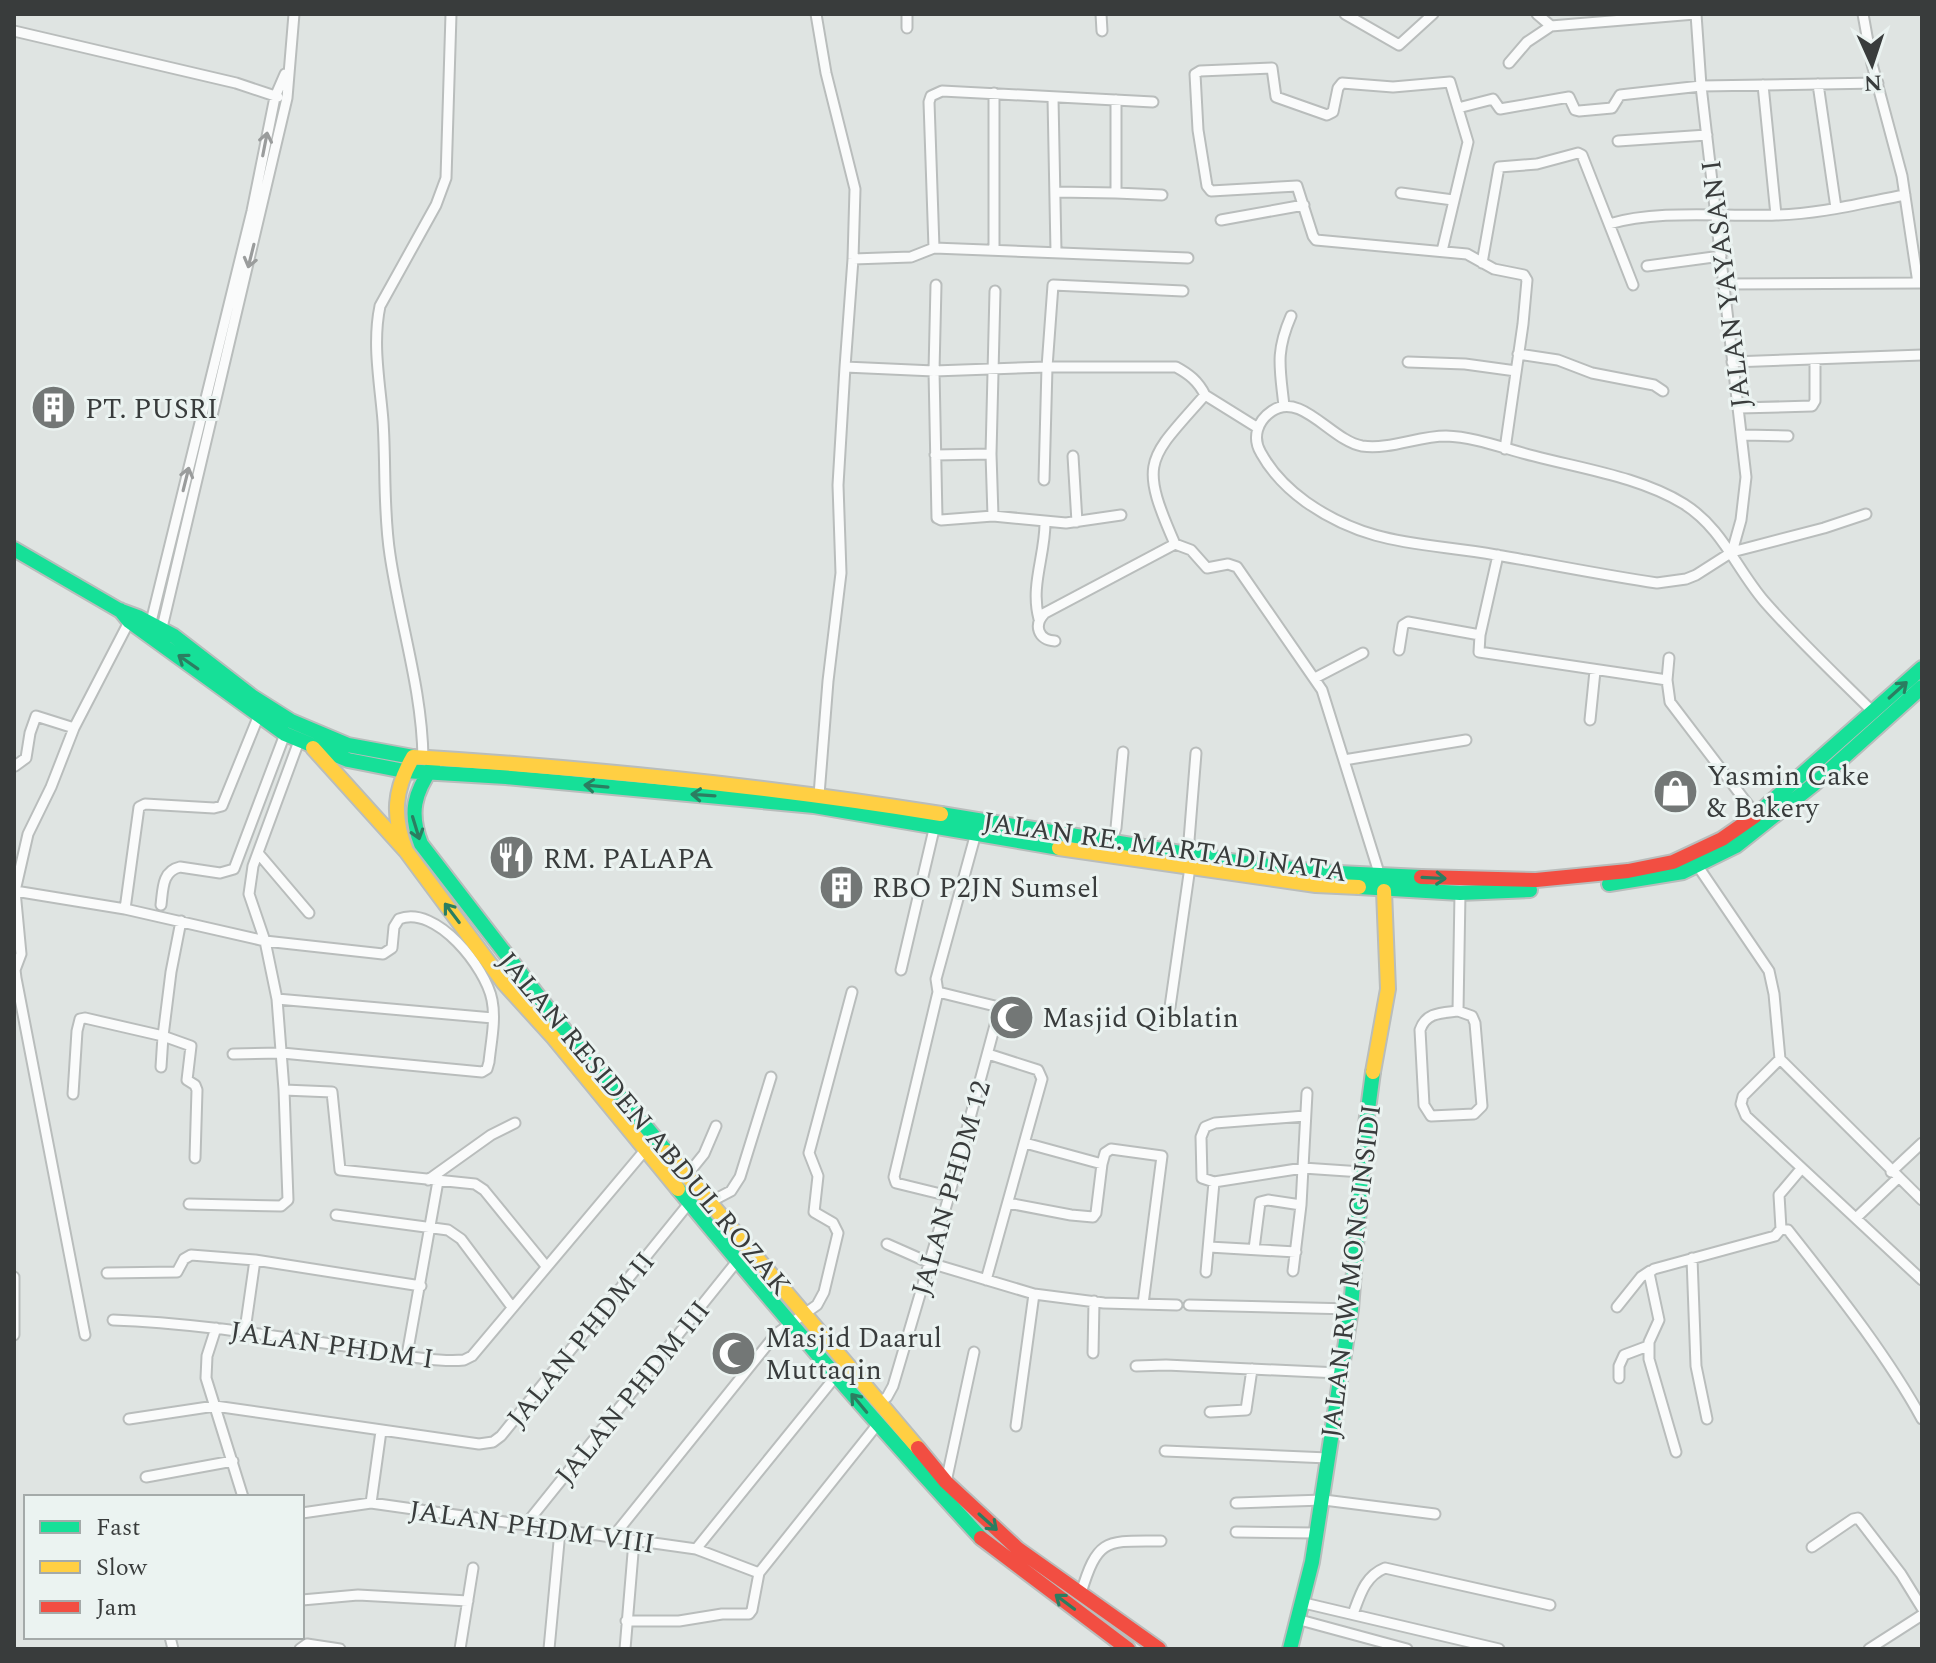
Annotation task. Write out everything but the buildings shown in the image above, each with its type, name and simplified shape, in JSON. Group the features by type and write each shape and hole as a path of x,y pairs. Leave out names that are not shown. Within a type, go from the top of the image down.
{"main road":[{"path":"14,549 209,660 251,696 305,730 345,746 426,762"},
{"path":"155,631 259,715 285,734 313,748 364,765 404,771 426,762"},
{"path":"1694,861 1721,856 1765,825 1878,717 1922,668"},
{"path":"675,786 814,806 893,812 935,825 1064,849 1189,860 1316,885 1382,883 1460,893 1496,886 1636,882 1683,872 1878,717 1922,687"},
{"name":"JALAN RESIDEN ABDUL ROZAK","path":"313,748 406,851 491,976 554,1038 789,1324 877,1425 985,1542 1128,1649"},
{"path":"406,851 397,828 395,791 404,771 426,762"},
{"name":"JALAN RE. MARTADINATA","path":"426,762 675,786 819,795 893,812 1112,840 1189,860"},
{"name":"JALAN RESIDEN ABDUL ROZAK","path":"426,762 413,797 415,830 428,854 566,1032 946,1482 1018,1549 1159,1649"},
{"name":"JALAN RE. MARTADINATA","path":"1382,883 1496,886"},
{"name":"JALAN RW MONGINSIDI","path":"1290,1649 1300,1620 1316,1533 1326,1500 1339,1373 1351,1309 1372,1078 1388,989 1382,883"}],"street":[{"path":"155,631 287,98 294,14"},
{"path":"426,762 422,719 390,555 376,322 380,306 436,205 446,178 451,14"},
{"path":"816,14 826,73 853,175 853,259 838,485 841,573 819,795"},
{"path":"907,14 907,28"},
{"path":"1101,14 1102,31"},
{"path":"1345,15 1399,45 1433,14"},
{"path":"1537,14 1555,25 1696,14"},
{"path":"1509,63 1527,42 1555,25 1564,14"},
{"name":"JALAN YAYASAN I","path":"1696,14 1701,86 1743,435 1746,489 1732,552"},
{"path":"1724,284 1920,283 1905,195 1863,14"},
{"path":"14,31 236,83 275,97 287,98"},
{"path":"155,631 252,211 275,97 288,67"},
{"path":"1442,251 1468,142 1449,82 1393,87 1342,83 1333,112 1327,115 1276,97 1272,68 1196,73 1198,130 1209,190 1295,186 1300,189 1316,240 1471,255 1494,269 1522,273 1526,277 1523,324 1505,449"},
{"path":"1458,108 1493,99 1503,109 1569,97 1575,110 1579,111 1612,108 1620,95 1701,86 1878,83"},
{"path":"1818,84 1836,208"},
{"path":"1763,85 1776,215"},
{"path":"934,248 931,96 942,91 1153,102"},
{"path":"994,93 994,250"},
{"path":"1053,98 1056,252"},
{"path":"1116,100 1116,193"},
{"path":"1618,141 1707,135"},
{"path":"1482,263 1497,170 1501,166 1537,164 1580,153 1633,285"},
{"path":"1056,192 1162,195"},
{"path":"1401,193 1453,200"},
{"path":"1609,224 1633,219 1776,215 1905,195"},
{"path":"1221,220 1304,205"},
{"path":"853,259 911,257 934,248 1188,258"},
{"path":"1647,266 1721,256"},
{"path":"936,285 937,518 993,516 1045,523 1121,515"},
{"path":"1044,480 1053,285 1183,291"},
{"path":"993,516 991,454 995,291"},
{"path":"1284,406 1279,352 1291,316"},
{"path":"1518,354 1558,360 1598,375 1651,384 1663,391"},
{"path":"1732,362 1922,355"},
{"path":"1739,408 1812,406 1815,401 1815,359"},
{"path":"1408,362 1465,364 1516,371"},
{"path":"845,367 934,371 1176,367 1194,378 1207,396 1258,428"},
{"path":"1207,396 1158,451 1153,464 1153,478 1159,508 1175,544 1191,550 1207,568 1228,564 1237,567 1315,678 1327,700 1382,883"},
{"path":"1866,514 1732,552 1696,575 1657,583 1376,537 1351,528 1326,515 1285,484 1258,447 1258,428 1270,412 1284,406 1303,410 1340,437 1360,446 1380,447 1427,437 1470,439 1665,493 1700,515 1732,552 1765,602 1878,717"},
{"path":"1743,435 1788,436"},
{"path":"935,455 991,454"},
{"path":"1073,456 1077,522"},
{"path":"1045,523 1045,546 1034,589 1041,637 1045,641 1055,641"},
{"path":"1039,619 1059,604 1175,544"},
{"path":"1498,555 1480,635 1478,650 1481,653 1667,680"},
{"path":"85,1335 16,978 15,970 21,954 15,891 28,834 127,615"},
{"path":"1399,650 1403,625 1408,622 1480,635"},
{"path":"1315,678 1363,653"},
{"path":"1669,658 1667,680 1670,702 1756,815"},
{"path":"1590,720 1595,671"},
{"path":"125,909 139,807 145,804 222,806 259,715"},
{"path":"15,766 26,758 36,716 74,728"},
{"path":"161,905 166,875 174,868 220,873 234,869 285,734"},
{"path":"1344,760 1466,740"},
{"path":"189,1204 281,1206 286,1204 288,1198 277,999 265,941 249,899 250,881 258,853 299,741"},
{"path":"1112,840 1116,828 1123,752"},
{"path":"1170,1007 1189,860 1196,753"},
{"path":"901,970 935,825"},
{"path":"949,1196 896,1183 894,1177 938,992 936,979 977,832"},
{"path":"258,853 309,913"},
{"path":"1694,861 1769,971 1780,1059 1922,1200"},
{"path":"15,891 125,909 265,941 383,954 392,948 394,927 399,919 419,916 439,925 476,965 491,976 493,1018 489,1062 482,1072 282,1053 233,1054"},
{"path":"1458,1011 1460,893"},
{"path":"161,1067 171,972 181,921"},
{"path":"612,1538 776,1334 804,1315 823,1296 838,1233 833,1223 814,1212 818,1176 809,1153 852,992"},
{"name":"JALAN PHDM 12","path":"880,1402 893,1386 998,1014 995,1006 938,992"},
{"path":"277,999 493,1018"},
{"path":"1458,1011 1472,1016 1475,1023 1482,1106 1474,1114 1431,1116 1424,1105 1421,1025 1430,1015 1458,1011"},
{"path":"73,1094 80,1019 163,1036 191,1046 187,1080 197,1090 195,1158"},
{"path":"986,1280 1042,1082 1038,1070 988,1054"},
{"path":"1780,1059 1745,1092 1741,1104 1746,1116 1922,1280"},
{"path":"710,1202 731,1191 740,1177 771,1077"},
{"path":"284,1090 332,1092 340,1170 480,1186 546,1266"},
{"path":"1293,1271 1301,1205 1307,1093"},
{"path":"1305,1116 1215,1123 1205,1127 1201,1137 1201,1176 1205,1181 1214,1182 1303,1168 1362,1172"},
{"path":"407,1355 431,1227 433,1180 491,1135 515,1123"},
{"path":"687,1175 704,1154 716,1126"},
{"path":"1025,1143 1102,1164"},
{"path":"1856,1218 1922,1143"},
{"name":"JALAN PHDM I","path":"113,1320 245,1330 407,1355 464,1360 472,1356 646,1149"},
{"path":"1008,1203 1093,1217 1105,1153 1111,1149 1162,1156 1143,1304"},
{"path":"1781,1229 1779,1195 1801,1169"},
{"path":"1206,1272 1214,1182"},
{"path":"1254,1249 1260,1202 1268,1200 1301,1205"},
{"name":"JALAN PHDM II","path":"129,1419 215,1406 479,1444 497,1440 690,1202"},
{"path":"336,1215 448,1230 461,1239 512,1307"},
{"path":"1617,1307 1641,1277 1650,1271 1772,1237 1781,1229 1788,1230 1887,1364 1922,1419"},
{"path":"887,1244 930,1263 1034,1294 1177,1305"},
{"path":"1209,1247 1296,1252"},
{"path":"107,1273 177,1272 181,1270 184,1259 191,1255 255,1260 421,1286"},
{"path":"1692,1258 1696,1366 1707,1419"},
{"path":"245,1330 255,1260"},
{"name":"JALAN PHDM III","path":"526,1524 738,1260"},
{"path":"1650,1271 1649,1282 1659,1310 1659,1320 1648,1346 1649,1359 1676,1452"},
{"path":"14,1277 14,1335"},
{"path":"1016,1426 1034,1294"},
{"path":"1093,1353 1094,1301"},
{"path":"1189,1305 1351,1309"},
{"path":"216,1328 205,1366 206,1378 242,1495"},
{"path":"1619,1378 1619,1366 1624,1355 1648,1346"},
{"path":"946,1482 974,1352"},
{"path":"1136,1366 1339,1373"},
{"path":"1210,1412 1246,1410 1252,1369"},
{"path":"696,1549 836,1376"},
{"path":"626,1621 679,1621 722,1614 747,1615 752,1610 759,1573 877,1425"},
{"path":"371,1503 381,1431"},
{"path":"1165,1451 1328,1458"},
{"path":"146,1477 233,1461"},
{"path":"1236,1503 1326,1500 1435,1514"},
{"name":"JALAN PHDM VIII","path":"304,1513 371,1503 696,1549 759,1573"},
{"path":"1812,1547 1858,1518 1921,1606 1869,1649"},
{"path":"549,1649 560,1531"},
{"path":"1236,1532 1316,1533"},
{"path":"625,1649 634,1541"},
{"path":"1081,1593 1093,1559 1101,1548 1120,1541 1161,1541"},
{"path":"460,1649 473,1568"},
{"path":"1353,1614 1367,1581 1385,1568 1550,1605"},
{"path":"304,1600 358,1595 468,1601"},
{"path":"1304,1603 1499,1649"},
{"path":"1300,1620 1378,1645 1407,1649"},
{"path":"300,1649 307,1644 340,1649"}],"traffic: fast":[{"path":"14,549 119,610 174,636 253,697 291,721 348,745 413,757"},
{"path":"120,610 129,621 285,734 348,760 404,771"},
{"path":"1755,816 1922,668"},
{"path":"1609,884 1683,872 1736,846 1813,785 1922,687"},
{"path":"433,766 421,785 415,804 415,823 421,844 566,1032 667,1152"},
{"path":"404,771 506,777 814,806 1059,848"},
{"path":"941,814 1236,862 1318,872 1421,877"},
{"path":"1359,887 1460,893 1530,890"},
{"path":"1290,1649 1312,1562 1351,1309 1365,1132 1373,1072"},
{"path":"678,1189 827,1365 981,1538"}],"traffic: slow":[{"path":"313,748 406,851 504,983 554,1038 678,1189"},
{"path":"406,851 397,803 402,781 413,757 678,779 941,814"},
{"path":"1059,848 1316,885 1359,887"},
{"path":"1373,1072 1388,989 1384,891"},
{"path":"667,1152 918,1448"}],"traffic: jam":[{"path":"1421,877 1536,880 1628,871 1673,862 1722,839 1755,816"},
{"path":"918,1448 946,1482 1018,1549 1159,1649"},
{"path":"981,1538 1128,1649"}],"place":[{"name":"PT. PUSRI","path":"54,408"},
{"name":"Yasmin Cake & Bakery","path":"1676,791"},
{"name":"RM. PALAPA","path":"512,858"},
{"name":"RBO P2JN Sumsel","path":"841,887"},
{"name":"Masjid Qiblatin","path":"1011,1017"},
{"name":"Masjid Daarul Muttaqin","path":"734,1353"}]}
